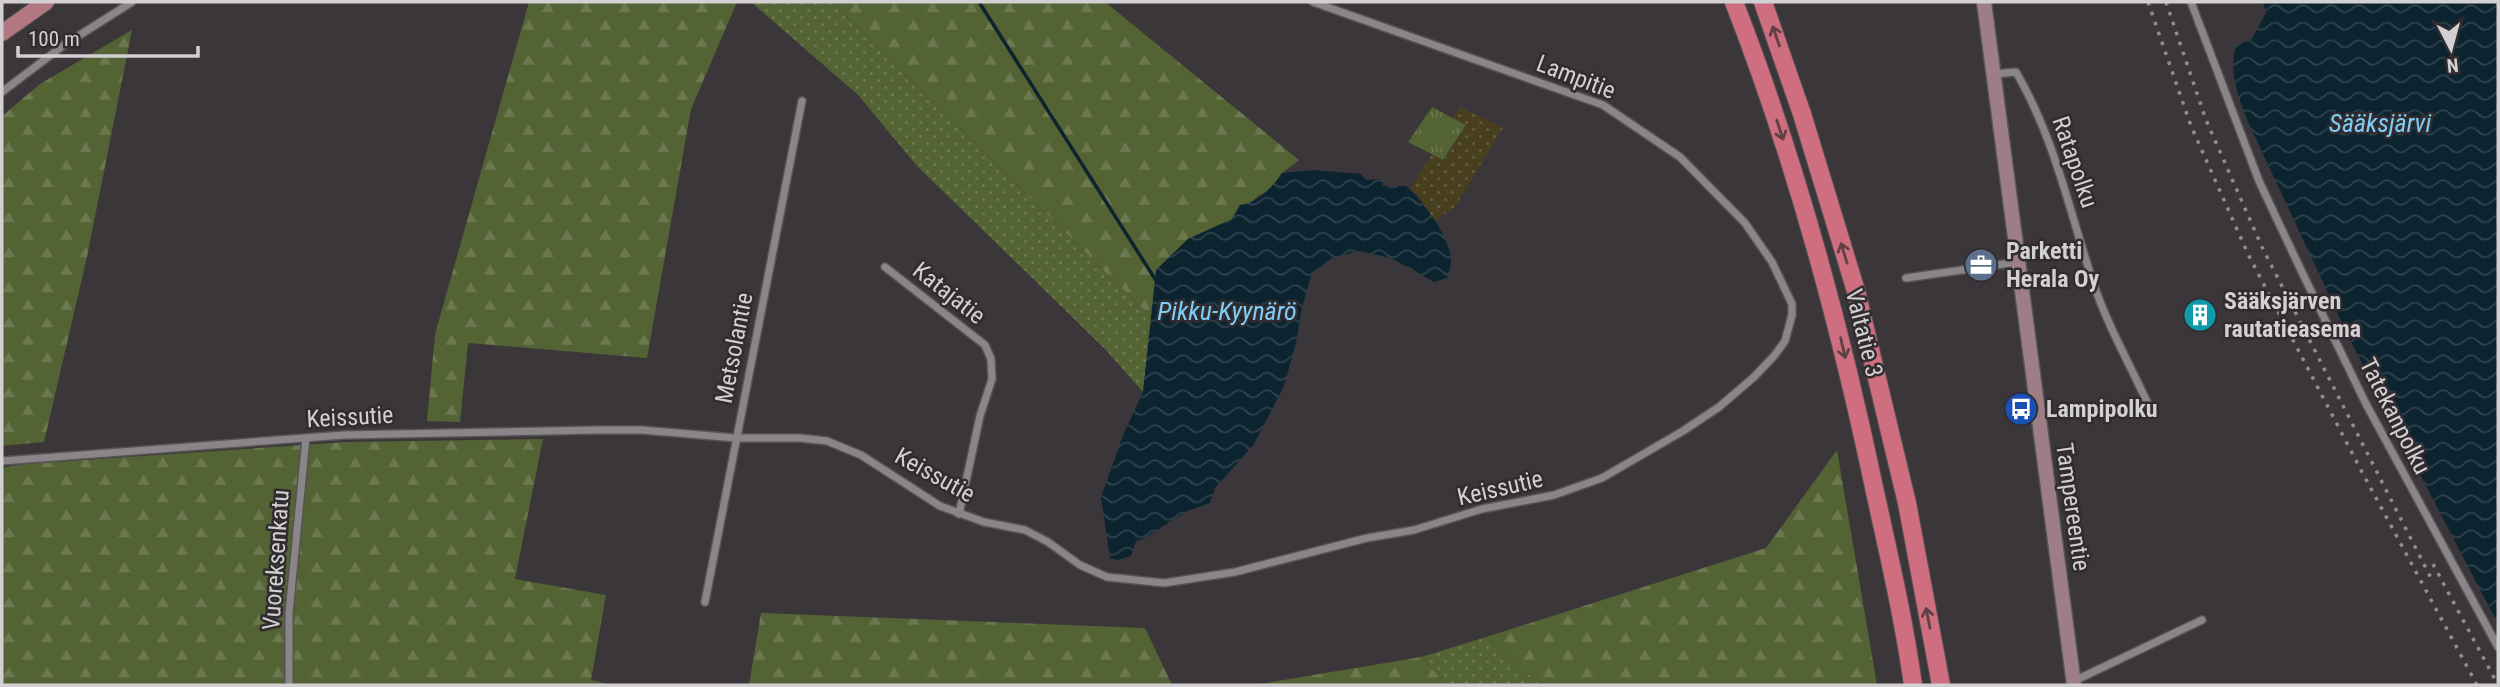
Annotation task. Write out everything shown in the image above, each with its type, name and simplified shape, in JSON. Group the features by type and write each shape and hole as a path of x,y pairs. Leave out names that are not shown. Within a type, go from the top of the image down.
{"highway":[{"name":"Valtatie 3","path":"1734,2 1782,135 1830,295 1880,513 1913,685"},
{"name":"Valtatie 3","path":"1763,2 1802,114 1856,291 1907,503 1941,685"}],"main road":[{"path":"2,33 46,2"},
{"name":"Tampereentie","path":"1984,2 2074,683"}],"street":[{"path":"2,92 64,45 132,2"},
{"name":"Lampitie","path":"1313,2 1331,4 1603,105 1680,157 1745,223 1772,262 1792,303"},
{"name":"Tatekanpolku","path":"2191,2 2259,181 2299,266 2372,416 2498,647"},
{"name":"Ratapolku","path":"1994,74 2016,72 2035,104 2070,204 2094,285 2148,404"},
{"name":"Metsolantie","path":"705,602 802,101"},
{"path":"1906,278 2018,262"},
{"name":"Katajatie","path":"885,267 985,345 991,359 992,379 959,514"},
{"name":"Keissutie","path":"2,461 344,435 597,430 655,431 736,438 800,438 827,441 861,455 940,506 959,514 1025,530 1048,542 1080,565 1107,577 1164,583 1235,572 1367,538 1414,530 1482,509 1555,495 1602,478 1683,431 1719,407 1755,377 1785,341 1792,315 1792,303"},
{"name":"Vuoreksenkatu","path":"289,685 289,614 306,438"},
{"path":"2074,683 2202,620"}],"green space":[{"path":"529,2 737,2 691,109 647,358 468,343 460,422 427,421 435,334"},
{"path":"751,2 832,2 1152,318 1143,392 1105,349 917,166 858,95"},
{"path":"832,2 1105,2 1299,160 1282,173 1270,191 1259,195 1249,204 1240,205 1232,219 1188,239 1156,270 1152,318"},
{"path":"132,30 87,257 44,442 2,446 2,116 40,84"},
{"path":"1432,107 1466,125 1443,160 1408,142"},
{"path":"543,439 515,579 606,595 591,680 612,685 2,685 2,468 25,464 346,442"},
{"path":"1837,450 1877,685 1541,685 1486,637 1766,548"},
{"path":"761,613 1145,628 1172,685 749,685"},
{"path":"1486,637 1541,685 1447,685 1421,657"},
{"path":"1421,657 1447,685 1254,685"}],"sand":[{"path":"1460,107 1503,128 1455,207 1434,221 1418,195 1410,189 1432,154 1444,160 1466,125 1453,118"}],"water":[{"name":"Sääksjärvi","path":"2263,2 2498,2 2498,624 2350,340 2245,114 2234,75 2234,55 2236,45 2252,39 2266,13"},
{"name":"Pikku-Kyynärö","path":"1313,170 1361,174 1366,180 1381,179 1383,186 1406,186 1428,210 1447,243 1451,262 1447,278 1434,282 1391,258 1359,251 1332,258 1312,273 1284,386 1254,444 1215,488 1210,503 1187,511 1136,541 1131,556 1118,560 1110,558 1101,497 1124,433 1143,392 1156,270 1188,239 1232,219 1240,205 1264,194 1282,173"}],"waterway":[{"path":"979,2 1155,279"}],"railway":[{"path":"2148,2 2191,126 2248,254 2477,685"},
{"path":"2166,2 2206,120 2262,247 2432,580"},
{"path":"2433,564 2498,685"}],"place":[{"name":"Parketti Herala Oy","path":"1981,265"},
{"name":"Sääksjärven rautatieasema","path":"2200,315"},
{"name":"Lampipolku","path":"2021,409"}]}
